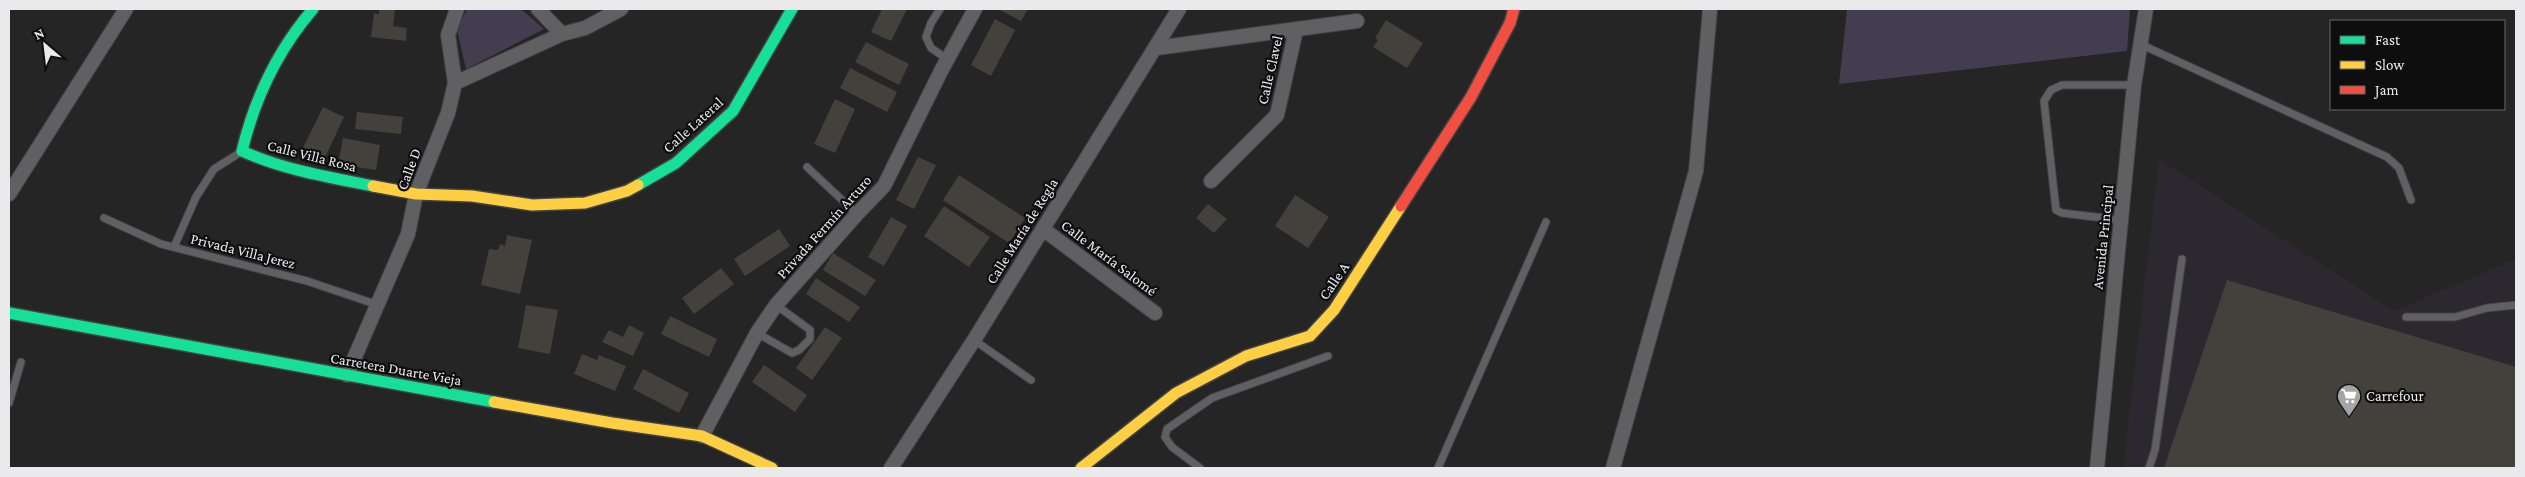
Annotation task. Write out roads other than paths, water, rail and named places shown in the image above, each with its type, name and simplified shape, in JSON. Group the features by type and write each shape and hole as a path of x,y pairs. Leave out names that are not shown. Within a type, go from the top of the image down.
{"street":[{"path":"9,194 126,9"},
{"path":"242,151 248,121 266,75 301,23 313,9"},
{"path":"458,9 448,35 455,83 562,34 585,28 621,9"},
{"path":"538,9 562,34"},
{"name":"Calle Lateral","path":"416,194 472,196 532,204 585,203 627,191 676,162 733,111 792,9"},
{"name":"Privada Fermín Arturo","path":"702,436 757,333 776,305 884,186 947,59 975,9"},
{"name":"Calle María de Regla","path":"890,468 974,340 1179,9"},
{"name":"Calle A","path":"1081,468 1176,393 1246,356 1310,336 1334,310 1471,97 1510,23 1514,9"},
{"path":"1613,468 1696,171 1710,9"},
{"name":"Avenida Principal","path":"2097,468 2134,85 2146,9"},
{"path":"1156,48 1357,20"},
{"name":"Calle Clavel","path":"1211,182 1276,115 1296,30"},
{"name":"Calle D","path":"347,375 408,234 416,194 448,113 455,83"},
{"name":"Calle Villa Rosa","path":"242,151 301,172 416,194"},
{"name":"Calle María Salomé","path":"1043,229 1155,313"},
{"name":"Carretera Duarte Vieja","path":"9,313 612,423 702,436 772,468"}],"lane":[{"path":"940,9 931,23 926,37 931,48 947,59"},
{"path":"2140,44 2387,157 2399,168 2411,200"},
{"path":"2121,220 2062,213 2056,210 2044,101 2051,90 2062,85 2134,85"},
{"path":"174,247 196,196 214,169 242,151"},
{"path":"807,167 857,214"},
{"name":"Privada Villa Jerez","path":"104,218 174,247 307,281 378,305"},
{"path":"1438,468 1546,222"},
{"path":"2149,468 2155,450 2182,259"},
{"path":"757,333 792,353 799,350 810,339 810,330 776,305"},
{"path":"2406,317 2455,317 2487,308 2516,305"},
{"path":"974,340 1030,380"},
{"path":"1200,468 1172,447 1165,437 1167,429 1212,398 1328,356"},
{"path":"9,403 21,362"}],"place":[{"name":"Carrefour","path":"2349,417"}]}
